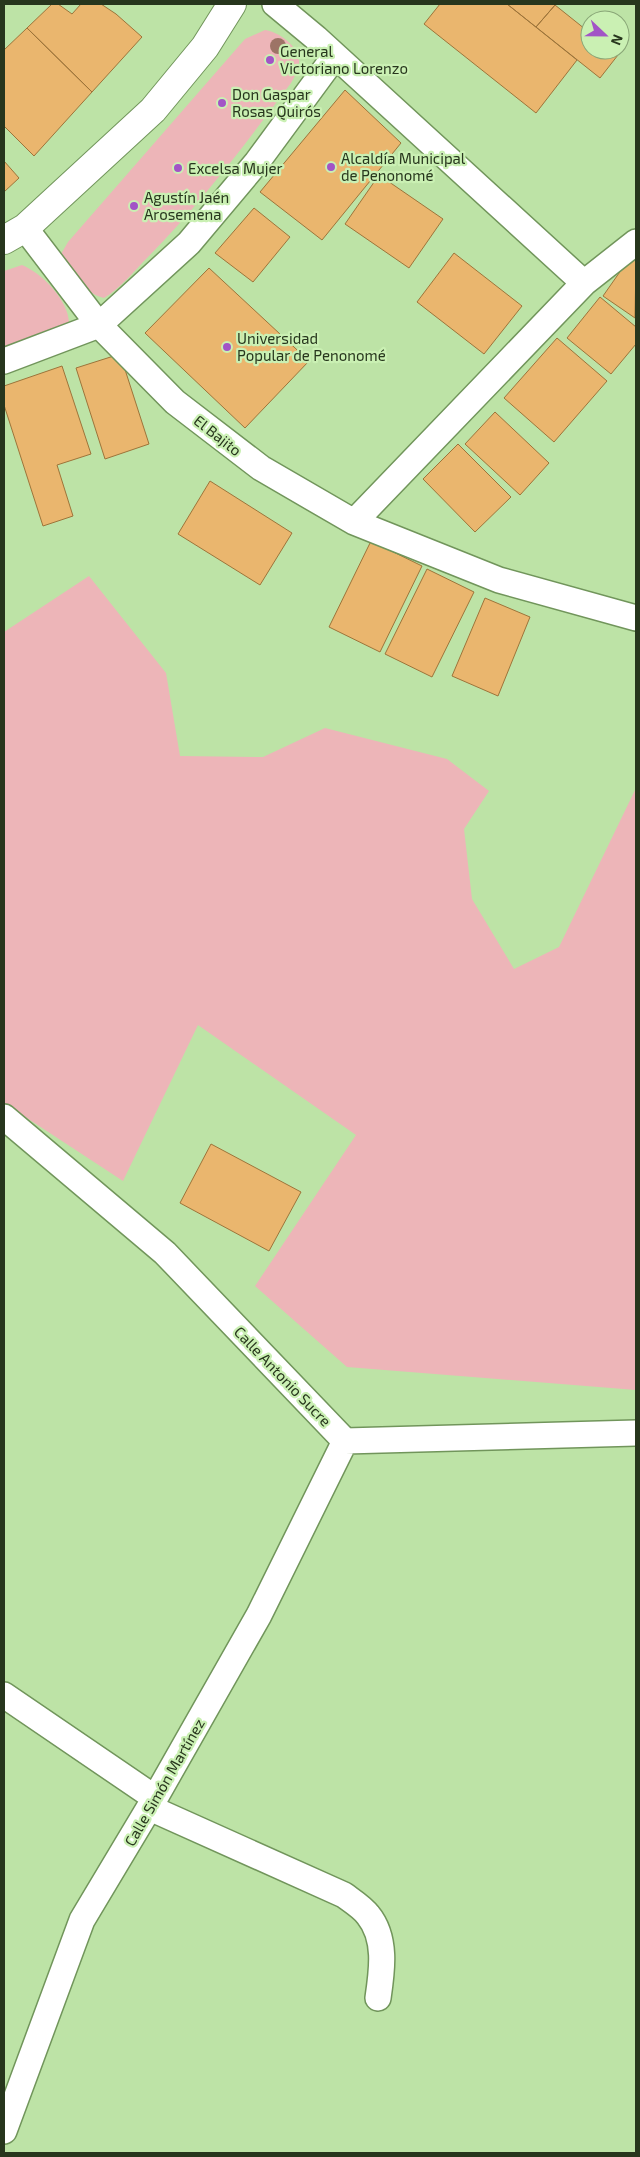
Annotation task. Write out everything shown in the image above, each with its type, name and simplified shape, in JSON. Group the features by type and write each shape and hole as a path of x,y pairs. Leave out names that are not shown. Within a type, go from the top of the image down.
{"main road":[{"path":"14,234 153,110 204,47 232,4"}],"street":[{"path":"275,4 316,38 584,283"},
{"path":"4,361 99,325 189,242 257,162 335,56"},
{"name":"El Bajito","path":"14,234 99,325 175,402 261,468 354,522 499,580 636,618"},
{"path":"354,522 584,283 636,242"},
{"name":"Calle Antonio Sucre","path":"4,1117 165,1252 345,1441"},
{"path":"345,1441 636,1433"},
{"name":"Calle Simón Martínez","path":"4,2131 13,2076 82,1920 153,1803 259,1616 345,1441"},
{"path":"4,1695 153,1803 344,1895 369,1916 381,1942 382,1972 378,1998"}],"shaded area":[{"path":"265,30 281,36 291,44 298,54 299,66 291,83 205,194 127,279 104,298 90,292 77,281 63,261 61,254 68,242 245,39"},
{"path":"22,265 38,274 53,289 64,306 69,323 4,354 4,271"},
{"path":"89,576 166,673 180,756 263,757 325,728 447,759 489,791 464,829 472,899 514,969 559,947 636,788 636,1390 347,1367 255,1286 356,1135 198,1025 123,1181 4,1103 4,632"}],"building":[{"path":"52,4 58,4 72,14 81,4 101,4 116,14 142,37 92,92 27,28"},
{"path":"440,4 507,4 577,60 536,113 424,24"},
{"path":"507,4 556,4 536,27"},
{"path":"555,5 580,25 580,60 614,60 600,78 536,27"},
{"path":"27,28 92,92 34,156 4,126 4,50"},
{"name":"Alcaldía Municipal de Penonomé","path":"345,90 401,143 322,240 260,192"},
{"path":"4,161 19,178 4,192"},
{"path":"379,175 443,219 409,268 345,224"},
{"path":"254,208 290,237 253,282 215,253"},
{"path":"454,253 522,306 484,354 417,302"},
{"path":"631,256 636,260 635,318 603,296"},
{"name":"Universidad Popular de Penonomé","path":"209,268 309,361 245,428 145,333"},
{"path":"600,297 636,327 636,344 611,374 567,338"},
{"path":"557,338 607,381 554,442 504,398"},
{"path":"120,354 149,444 105,459 76,368"},
{"path":"62,366 91,454 57,465 73,516 43,526 4,405 4,386"},
{"path":"495,412 549,463 520,495 465,444"},
{"path":"458,444 511,497 475,532 423,479"},
{"path":"210,481 292,533 260,585 178,534"},
{"path":"371,541 422,566 380,652 329,627"},
{"path":"427,569 474,592 432,677 385,654"},
{"path":"485,598 530,617 498,696 452,676"},
{"path":"211,1144 301,1192 269,1251 180,1203"}],"place":[{"name":"General Victoriano Lorenzo","path":"270,60"},
{"name":"Don Gaspar Rosas Quirós","path":"222,103"},
{"name":"Alcaldía Municipal de Penonomé","path":"331,167"},
{"name":"Excelsa Mujer","path":"178,168"},
{"name":"Agustín Jaén Arosemena","path":"134,206"},
{"name":"Universidad Popular de Penonomé","path":"227,347"}]}
